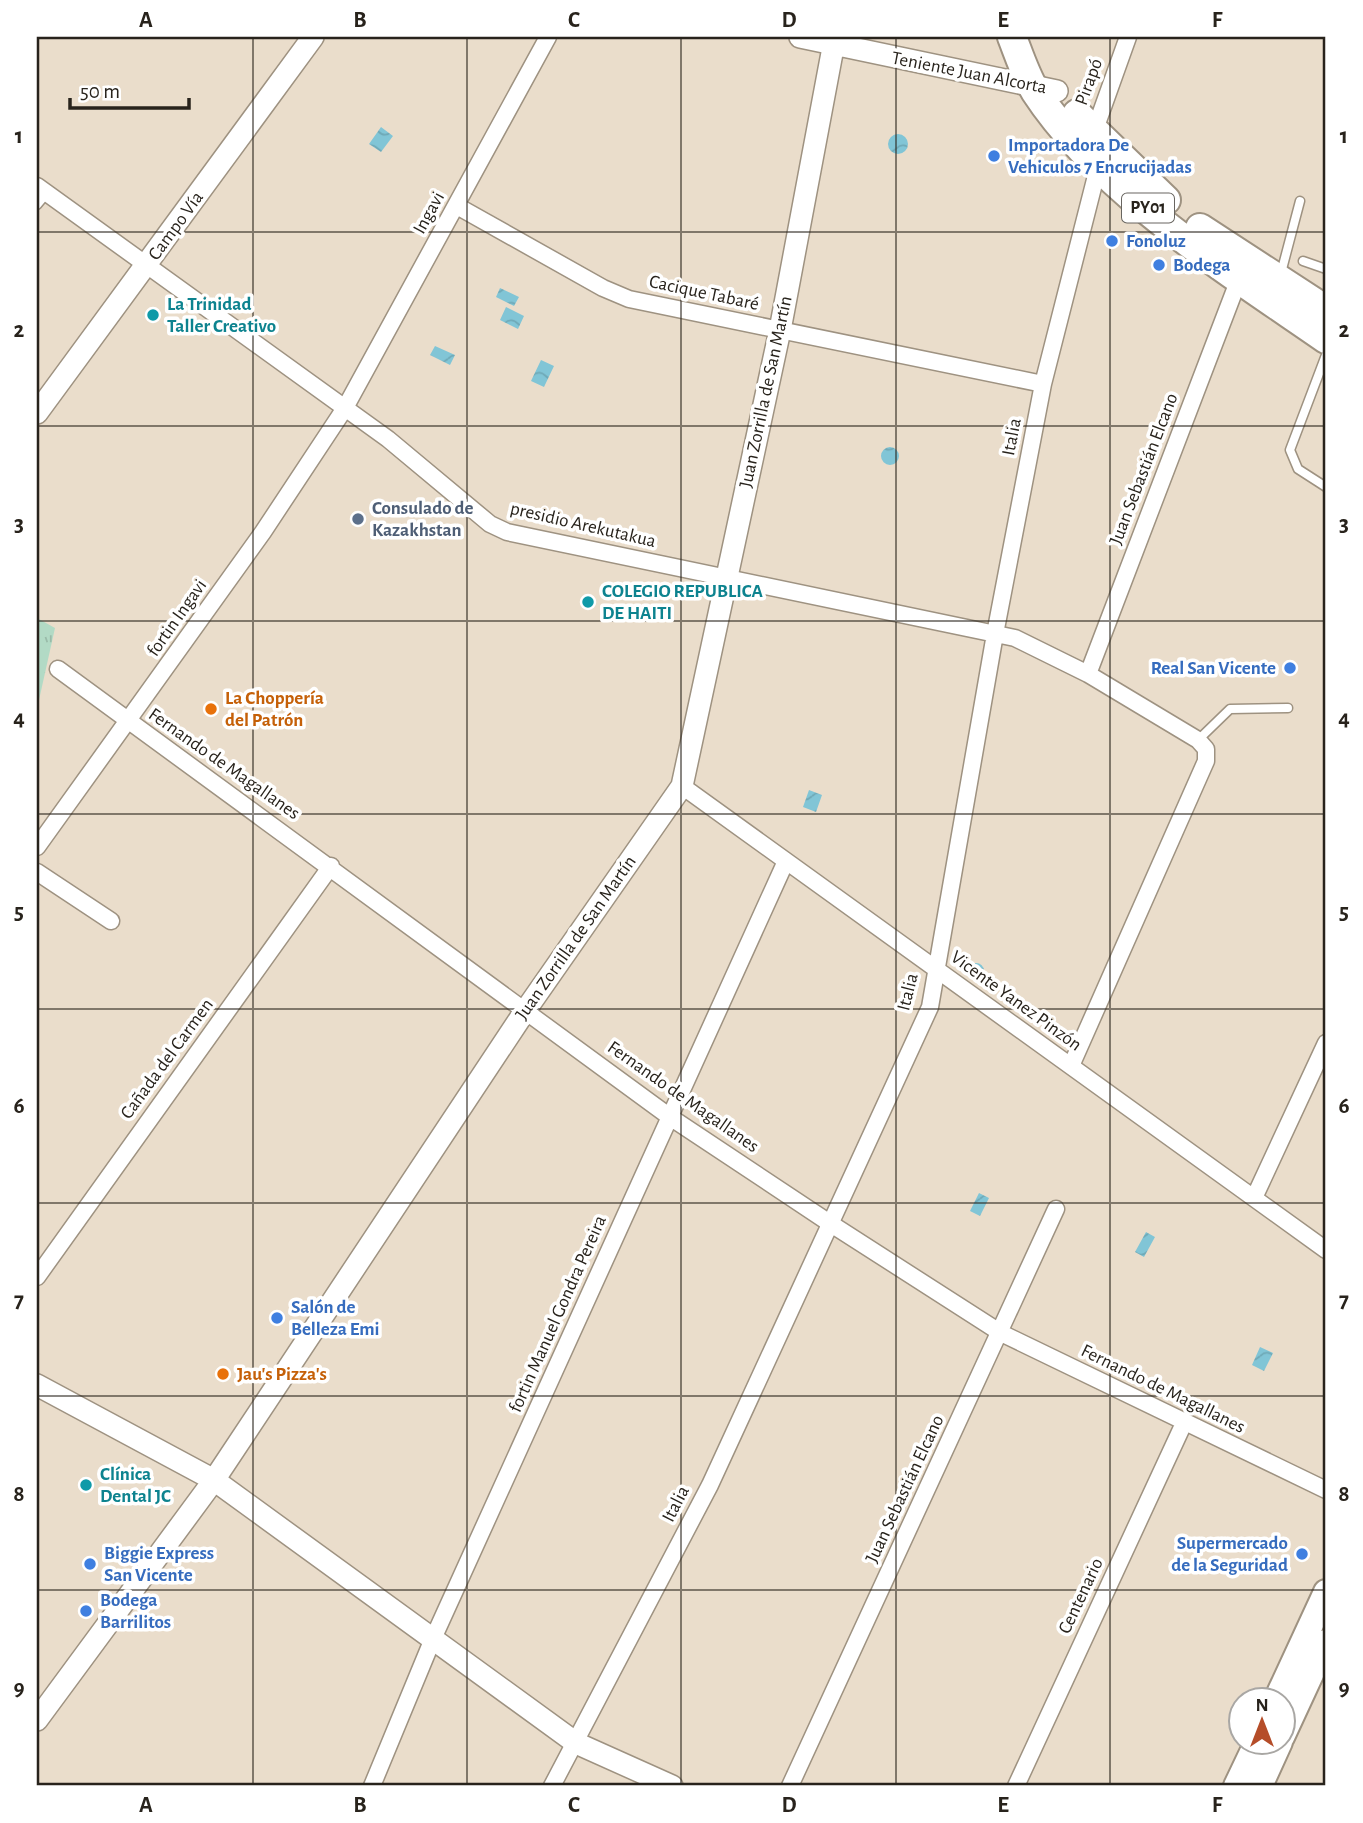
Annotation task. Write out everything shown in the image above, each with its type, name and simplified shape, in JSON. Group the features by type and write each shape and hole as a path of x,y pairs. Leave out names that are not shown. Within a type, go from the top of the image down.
{"highway":[{"name":"PY01","path":"1012,37 1045,88"},
{"name":"PY01","path":"1032,37 1054,116 1185,217 1326,310"},
{"name":"PY01","path":"1095,147 1189,243 1326,339"}],"main road":[{"path":"1282,1686 1326,1592"},
{"path":"1296,1709 1326,1642"},
{"path":"1237,1786 1251,1756"},
{"path":"1260,1786 1274,1756"}],"street":[{"name":"Campo Vía","path":"37,413 313,37"},
{"name":"Ingavi","path":"345,408 548,37"},
{"name":"Teniente Juan Alcorta","path":"800,37 834,41 1045,88"},
{"name":"Pirapó","path":"1095,147 1128,37"},
{"name":"Juan Zorrilla de San Martín","path":"37,1720 214,1480 525,1011 682,786 780,330 834,41"},
{"name":"Italia","path":"552,1786 709,1485 929,1007 995,634 1044,384 1095,147"},
{"name":"presidio Arekutakua","path":"40,195 147,265 388,439 490,524 507,532 1015,638 1088,674 1198,740"},
{"name":"Cacique Tabaré","path":"457,206 603,288 629,299 1044,384"},
{"name":"Juan Sebastián Elcano","path":"1088,674 1239,279"},
{"name":"fortin Ingavi","path":"37,847 129,723 345,408"},
{"name":"Fernando de Magallanes","path":"58,668 129,723 331,866 670,1117 828,1222 1001,1333 1326,1490"},
{"path":"1071,1066 1206,761 1206,749 1198,740"},
{"name":"Vicente Yanez Pinzón","path":"682,786 1326,1250"},
{"name":"fortin Manuel Gondra Pereira","path":"372,1786 432,1641 786,861"},
{"name":"Cañada del Carmen","path":"37,1277 331,866"},
{"path":"37,872 111,921"},
{"path":"1254,1198 1326,1043"},
{"name":"Juan Sebastián Elcano","path":"790,1786 1056,1209"},
{"path":"37,1385 214,1480 432,1641 576,1743 672,1786"},
{"name":"Centenario","path":"1016,1786 1184,1423"}],"lane":[{"path":"1278,278 1284,270 1300,201"},
{"path":"1303,261 1326,269"},
{"path":"1326,355 1290,450 1298,469 1326,487"},
{"path":"1198,740 1230,709 1288,708"}],"green space":[{"path":"37,618 55,628 37,709"}],"water":[{"path":"381,127 393,136 381,152 369,144"},
{"path":"898,134 905,137 908,144 905,151 898,154 891,151 888,144 891,137"},
{"path":"500,288 519,297 514,306 496,297"},
{"path":"506,307 524,316 518,329 500,320"},
{"path":"435,346 455,355 450,365 430,355"},
{"path":"541,360 554,366 544,387 531,381"},
{"path":"890,447 896,450 899,456 896,462 890,465 884,462 881,456 884,450"},
{"path":"809,790 822,795 816,812 803,807"},
{"path":"973,963 979,963 984,971 982,977 973,979 968,974 968,968"},
{"path":"979,1193 989,1198 980,1216 970,1211"},
{"path":"1146,1232 1155,1237 1144,1257 1135,1252"},
{"path":"1260,1347 1273,1353 1264,1371 1252,1365"}],"place":[{"name":"Importadora De Vehiculos 7 Encrucijadas","path":"994,156"},
{"name":"Fonoluz","path":"1112,241"},
{"name":"Bodega","path":"1159,265"},
{"name":"La Trinidad Taller Creativo","path":"153,315"},
{"name":"Consulado de Kazakhstan","path":"358,519"},
{"name":"COLEGIO REPUBLICA DE HAITI","path":"588,602"},
{"name":"Real San Vicente","path":"1290,668"},
{"name":"La Choppería del Patrón","path":"211,709"},
{"name":"Salón de Belleza Emi","path":"277,1318"},
{"name":"Jau's Pizza's","path":"223,1374"},
{"name":"Clínica Dental JC","path":"86,1485"},
{"name":"Supermercado de la Seguridad","path":"1302,1554"},
{"name":"Biggie Express San Vicente","path":"90,1564"},
{"name":"Bodega Barrilitos","path":"86,1611"}]}
